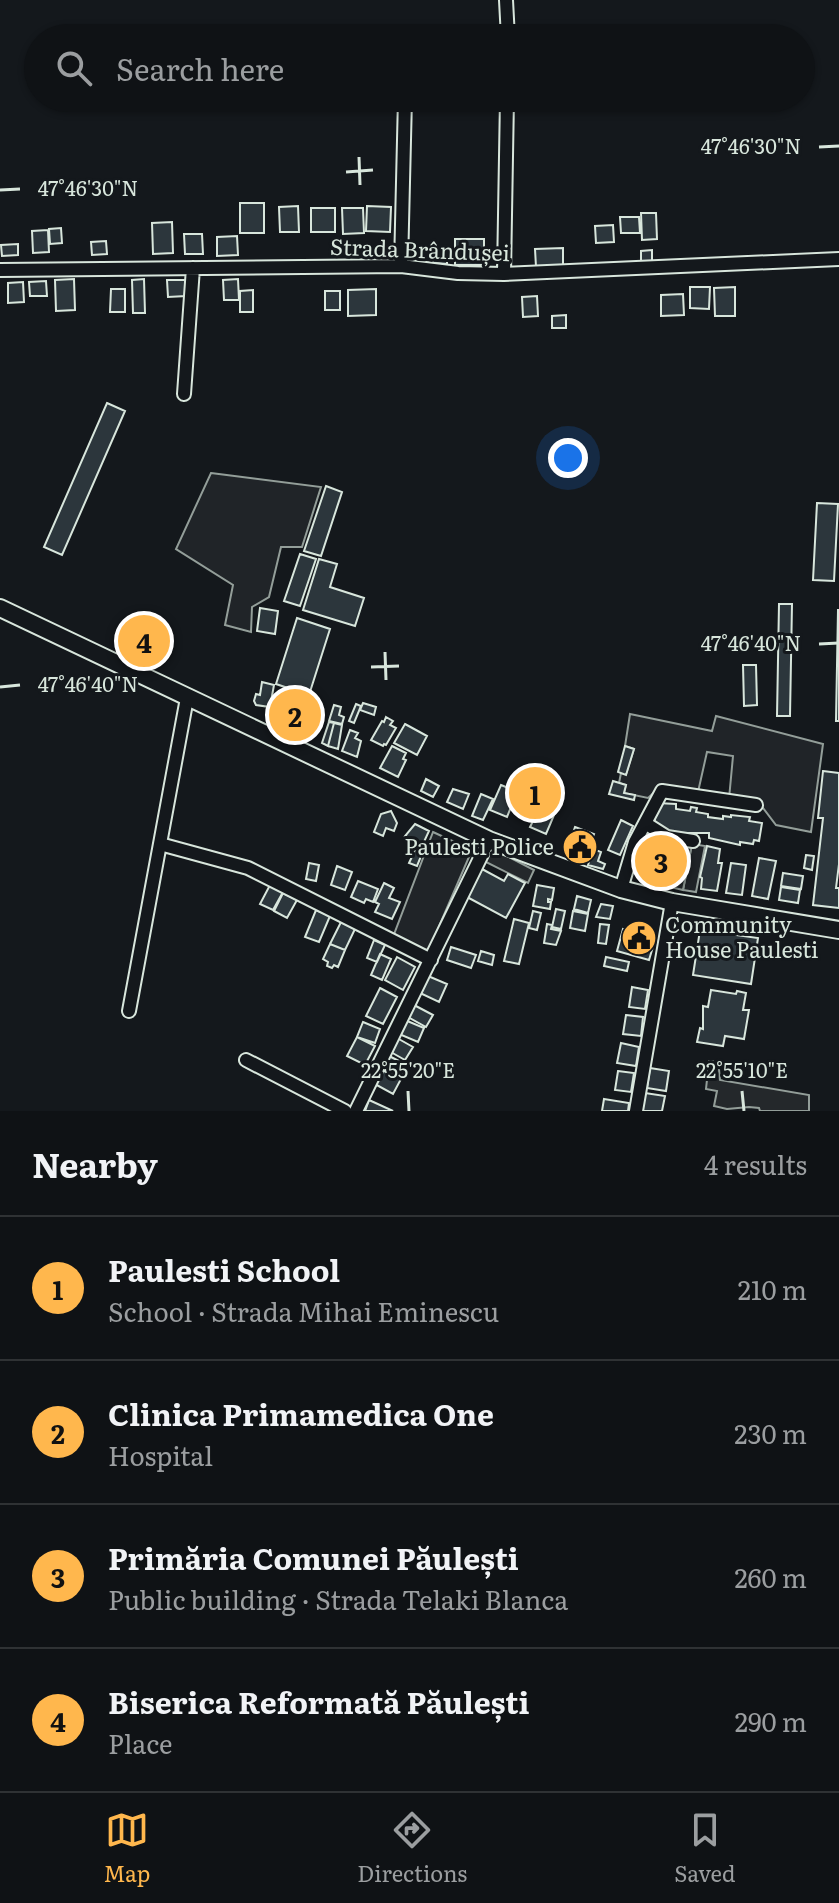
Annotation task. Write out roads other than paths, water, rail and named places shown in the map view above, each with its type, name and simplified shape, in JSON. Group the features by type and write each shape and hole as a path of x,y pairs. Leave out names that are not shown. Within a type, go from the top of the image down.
{"main road":[{"path":"0,608 489,840 621,889 672,902 839,930"}],"street":[{"path":"506,0 507,24"},
{"path":"401,266 405,112"},
{"path":"504,274 507,112"},
{"name":"Strada Brândușei","path":"0,270 401,266 458,273 504,274 839,259"},
{"path":"184,394 193,268"},
{"path":"129,1011 187,698"},
{"path":"621,889 635,842 662,791 756,805"},
{"path":"645,823 667,837 693,841"},
{"path":"356,1111 489,840"},
{"path":"160,844 248,868 431,960"},
{"path":"636,1111 672,902"},
{"path":"246,1060 345,1111"}],"place":[{"name":"Biserica Reformată Păulești","path":"144,641"},
{"name":"Clinica Primamedica One","path":"295,715"},
{"name":"Paulesti School","path":"535,793"},
{"name":"Paulesti Police","path":"580,847"},
{"name":"Primăria Comunei Păulești","path":"661,861"},
{"name":"Community House Paulesti","path":"639,938"}]}
